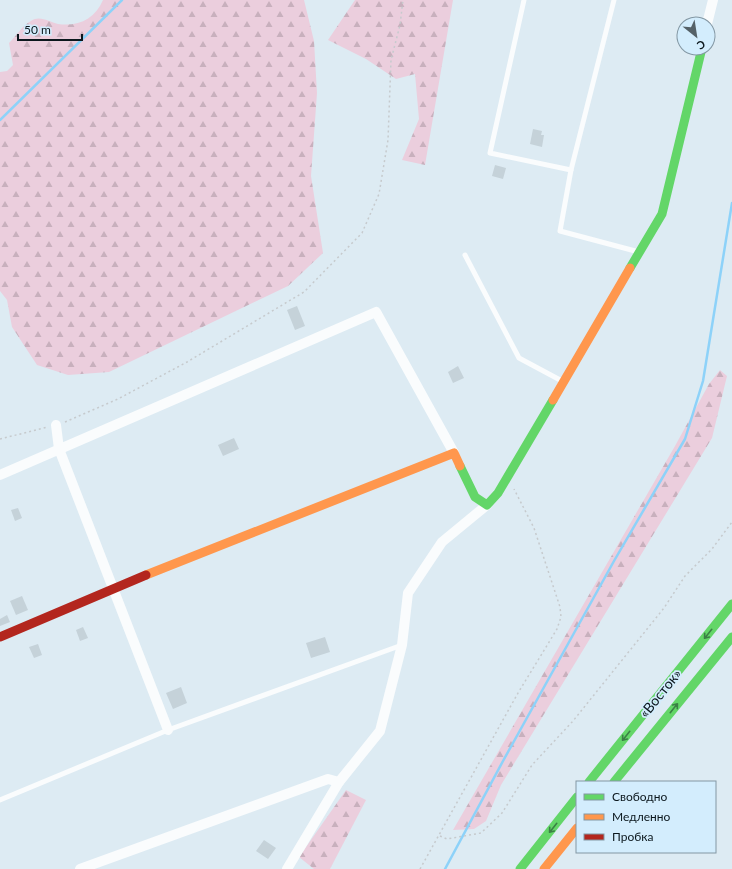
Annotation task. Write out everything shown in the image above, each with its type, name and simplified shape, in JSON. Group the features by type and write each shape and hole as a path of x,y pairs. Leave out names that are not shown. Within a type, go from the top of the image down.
{"main road":[{"path":"0,637 113,588 454,453 475,497 487,505 498,493 662,214 700,56"},
{"name":"«Восток»","path":"590,781 732,604"},
{"name":"«Восток»","path":"615,781 732,637"},
{"path":"520,869 576,798"},
{"path":"544,869 576,829"}],"street":[{"path":"709,16 713,0"},
{"path":"0,474 376,312 454,453"},
{"path":"56,425 60,449 168,730"},
{"path":"288,869 339,782 380,731 402,645 408,593 442,542 487,505"},
{"path":"80,869 328,780 339,782"}],"lane":[{"path":"524,0 490,153 571,170"},
{"path":"614,0 571,170 560,231 640,252"},
{"path":"465,256 519,358 564,382"},
{"path":"0,800 168,730 402,645"}],"path":[{"path":"0,439 56,425 118,399 187,362 304,292 362,233 379,194 388,140 391,60 400,25 403,0"},
{"path":"420,869 440,836 518,693 557,628 561,617 560,607 534,528 507,477"},
{"path":"440,836 447,839 481,833 502,813 532,765 573,720 664,608 685,576 712,549 732,522"}],"green space":[{"path":"103,0 304,0 314,41 317,93 311,176 323,253 288,286 109,372 68,375 37,365 12,327 7,300 0,291 0,72 7,71 13,65 9,43 28,23 34,19 38,19 65,25 79,23 91,17 100,7"},
{"path":"355,0 453,0 425,165 402,160 419,119 415,74 396,79 366,59 328,40"},
{"path":"720,370 727,376 712,438 501,785 486,821 474,829 453,830 675,446 709,384"},
{"path":"346,790 366,800 330,869 314,869 299,857"}],"building":[{"path":"533,129 542,131 541,135 544,135 542,147 530,144"},
{"path":"495,165 506,168 503,179 492,176"},
{"path":"297,306 305,326 295,330 287,310"},
{"path":"458,366 464,378 453,383 448,372"},
{"path":"234,438 239,449 223,456 218,445"},
{"path":"18,508 22,518 15,521 11,510"},
{"path":"22,596 28,610 16,615 10,601"},
{"path":"7,615 10,622 0,626 0,619"},
{"path":"83,627 88,638 80,641 76,630"},
{"path":"325,637 330,652 311,658 306,643"},
{"path":"38,644 42,655 34,658 29,647"},
{"path":"181,687 187,703 173,709 166,693"},
{"path":"264,840 276,848 268,859 256,851"}],"waterway":[{"path":"0,120 122,0"},
{"path":"445,869 614,561 685,439 703,381 732,203"}],"traffic: fast":[{"path":"630,268 662,214 700,56"},
{"path":"460,466 475,497 487,505 498,493 553,400"},
{"path":"590,781 732,604"},
{"path":"615,781 732,637"},
{"path":"520,869 576,798"}],"traffic: slow":[{"path":"553,400 630,268"},
{"path":"146,575 454,453 460,466"},
{"path":"544,869 576,829"}],"traffic: jam":[{"path":"0,637 146,575"}]}
